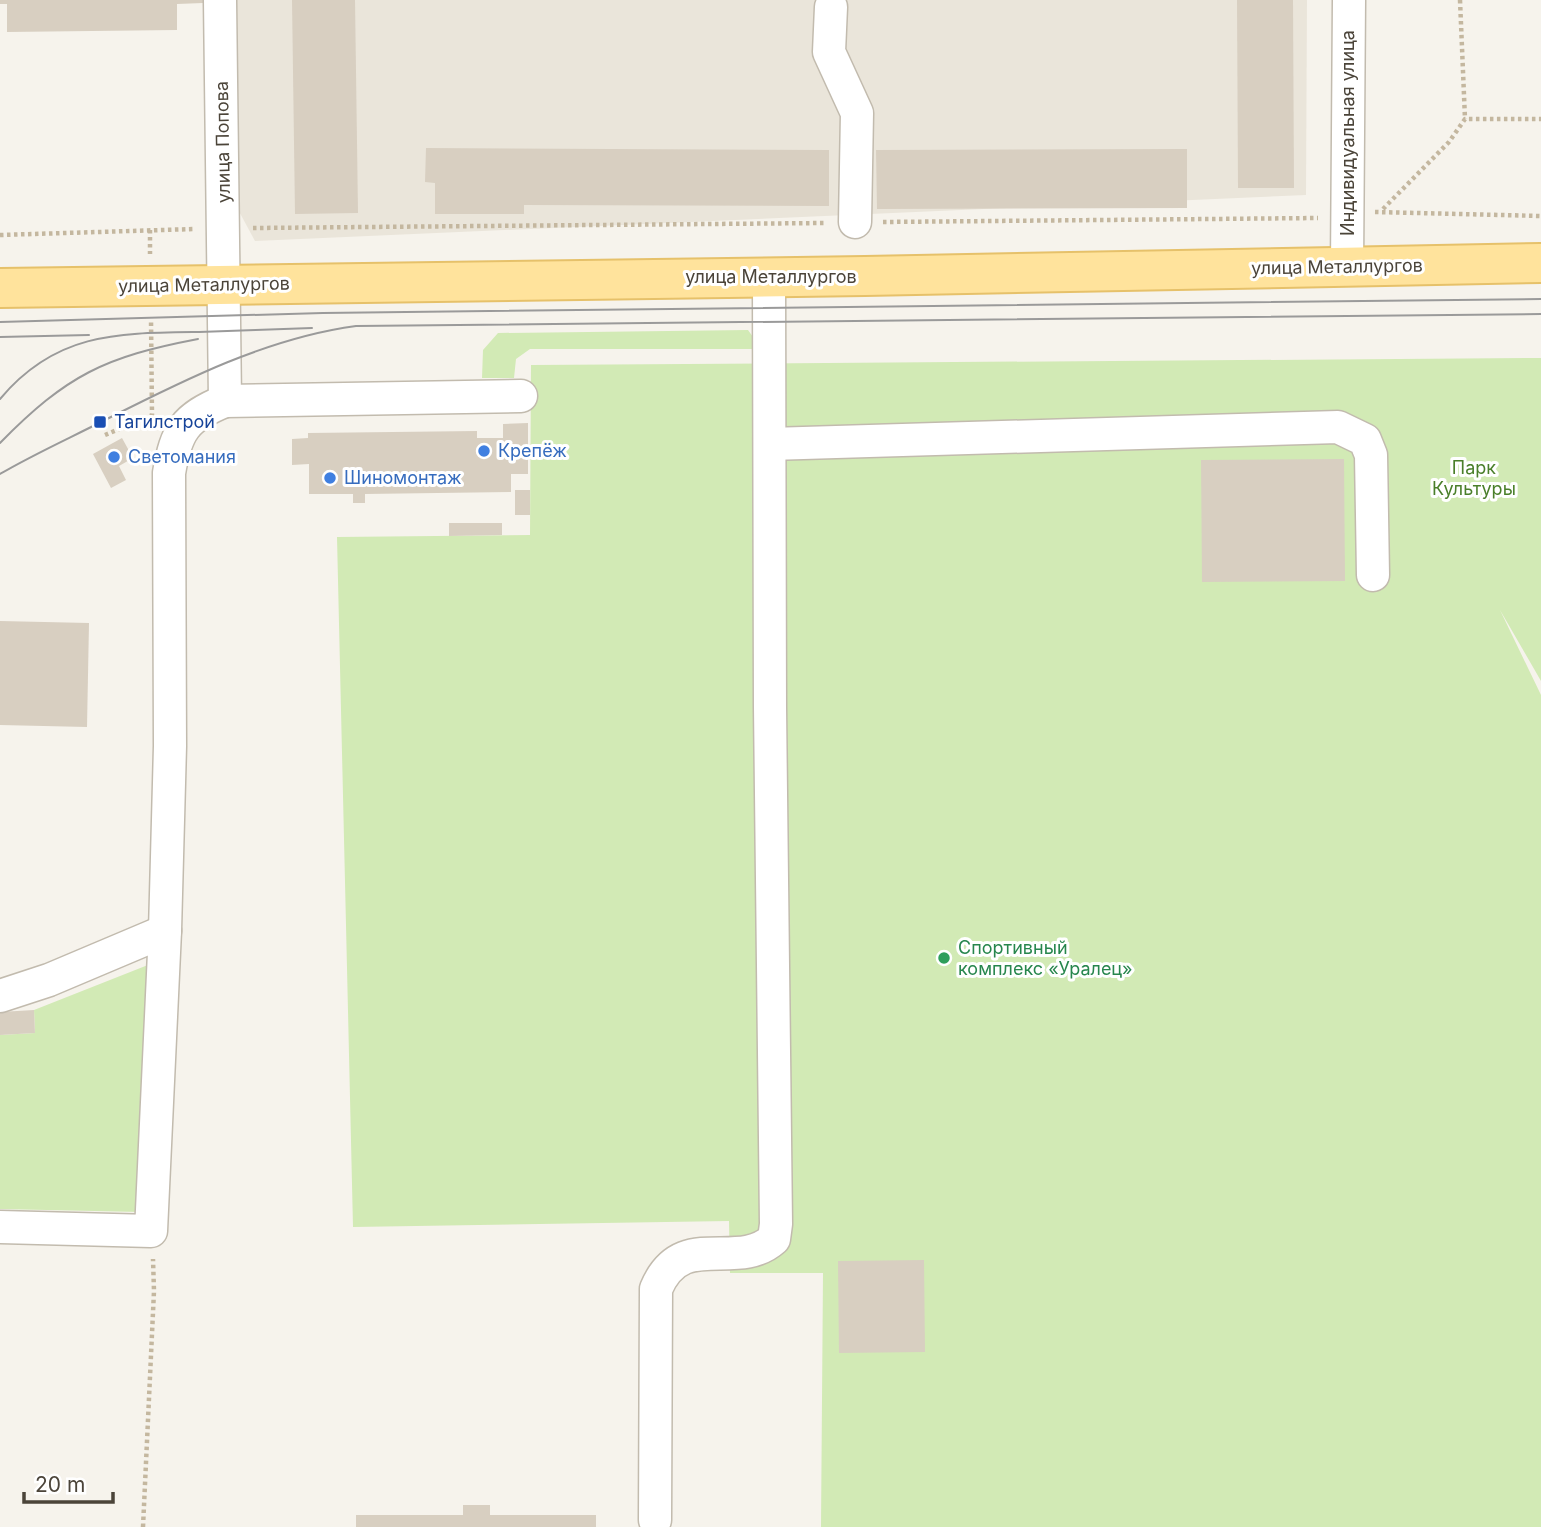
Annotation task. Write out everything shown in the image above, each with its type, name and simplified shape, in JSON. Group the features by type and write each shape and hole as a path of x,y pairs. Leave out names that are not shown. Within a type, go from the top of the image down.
{"main road":[{"name":"улица Металлургов","path":"0,288 769,278 1541,263"}],"street":[{"name":"улица Попова","path":"220,0 225,228 225,401"},
{"name":"Индивидуальная улица","path":"1348,267 1349,0"},
{"path":"831,7 829,52 856,113 855,222"},
{"path":"655,1520 656,1289 671,1264 685,1256 747,1253 765,1248 774,1240 776,1224 769,278"},
{"path":"0,1227 151,1231 165,932 170,746 169,473 176,440 184,427 206,409 225,401 521,396"},
{"path":"770,444 1338,427 1365,439 1371,455 1373,575"},
{"path":"0,996 49,980 165,932"}],"path":[{"path":"1383,210 1449,142 1465,119 1460,0"},
{"path":"1465,119 1541,119"},
{"path":"0,235 225,228 1347,218 1383,210 1541,216"},
{"path":"105,435 152,415 150,230"},
{"path":"143,1527 154,1291 151,1231"}],"shaded area":[{"path":"232,0 1307,0 1306,195 255,241 235,204"}],"green space":[{"path":"748,330 753,337 752,349 530,349 516,359 514,378 482,378 483,350 498,333"},
{"name":"Спортивный комплекс «Уралец»","path":"1541,358 1541,681 1500,610 1541,695 1541,1527 821,1527 823,1273 730,1273 729,1221 353,1227 337,537 530,535 531,365"},
{"path":"153,963 141,1212 0,1209 0,1035 35,1033 34,1010"}],"building":[{"path":"0,0 203,0 203,3 177,4 177,30 7,32 7,4 0,4"},
{"path":"292,0 355,0 358,213 295,214"},
{"path":"1237,0 1293,0 1294,188 1238,188"},
{"path":"426,148 829,150 829,206 524,205 524,214 435,214 435,183 425,182"},
{"path":"1187,149 1187,208 877,209 876,150"},
{"path":"528,423 528,474 511,474 511,492 365,494 365,503 353,503 353,494 309,494 309,464 292,465 292,439 308,438 308,433 477,431 477,438 503,438 503,424"},
{"path":"122,438 133,458 119,466 126,480 111,488 93,454"},
{"path":"1344,459 1345,581 1202,582 1201,460"},
{"path":"515,490 530,490 530,515 515,515"},
{"path":"449,523 502,523 502,535 449,536"},
{"path":"0,621 89,623 87,727 0,725"},
{"path":"34,1010 35,1033 0,1035 0,1012"},
{"path":"924,1260 925,1352 839,1353 838,1261"},
{"path":"463,1505 490,1505 490,1515 596,1515 596,1527 356,1527 356,1515 463,1515"}],"tram line":[{"path":"0,322 323,313 1541,299"},
{"path":"0,474 135,405 227,362 290,340 356,326 1541,314"},
{"path":"0,399 21,377 43,360 90,341 142,333 312,328"},
{"path":"0,337 89,335"},
{"path":"0,443 46,401 89,372 137,353 198,339"}],"place":[{"name":"Тагилстрой","path":"100,422"},
{"name":"Крепёж","path":"484,451"},
{"name":"Светомания","path":"114,457"},
{"name":"Шиномонтаж","path":"330,478"},
{"name":"Спортивный комплекс «Уралец»","path":"944,958"}],"park label":[{"name":"Парк Культуры","path":"1474,478"}]}
